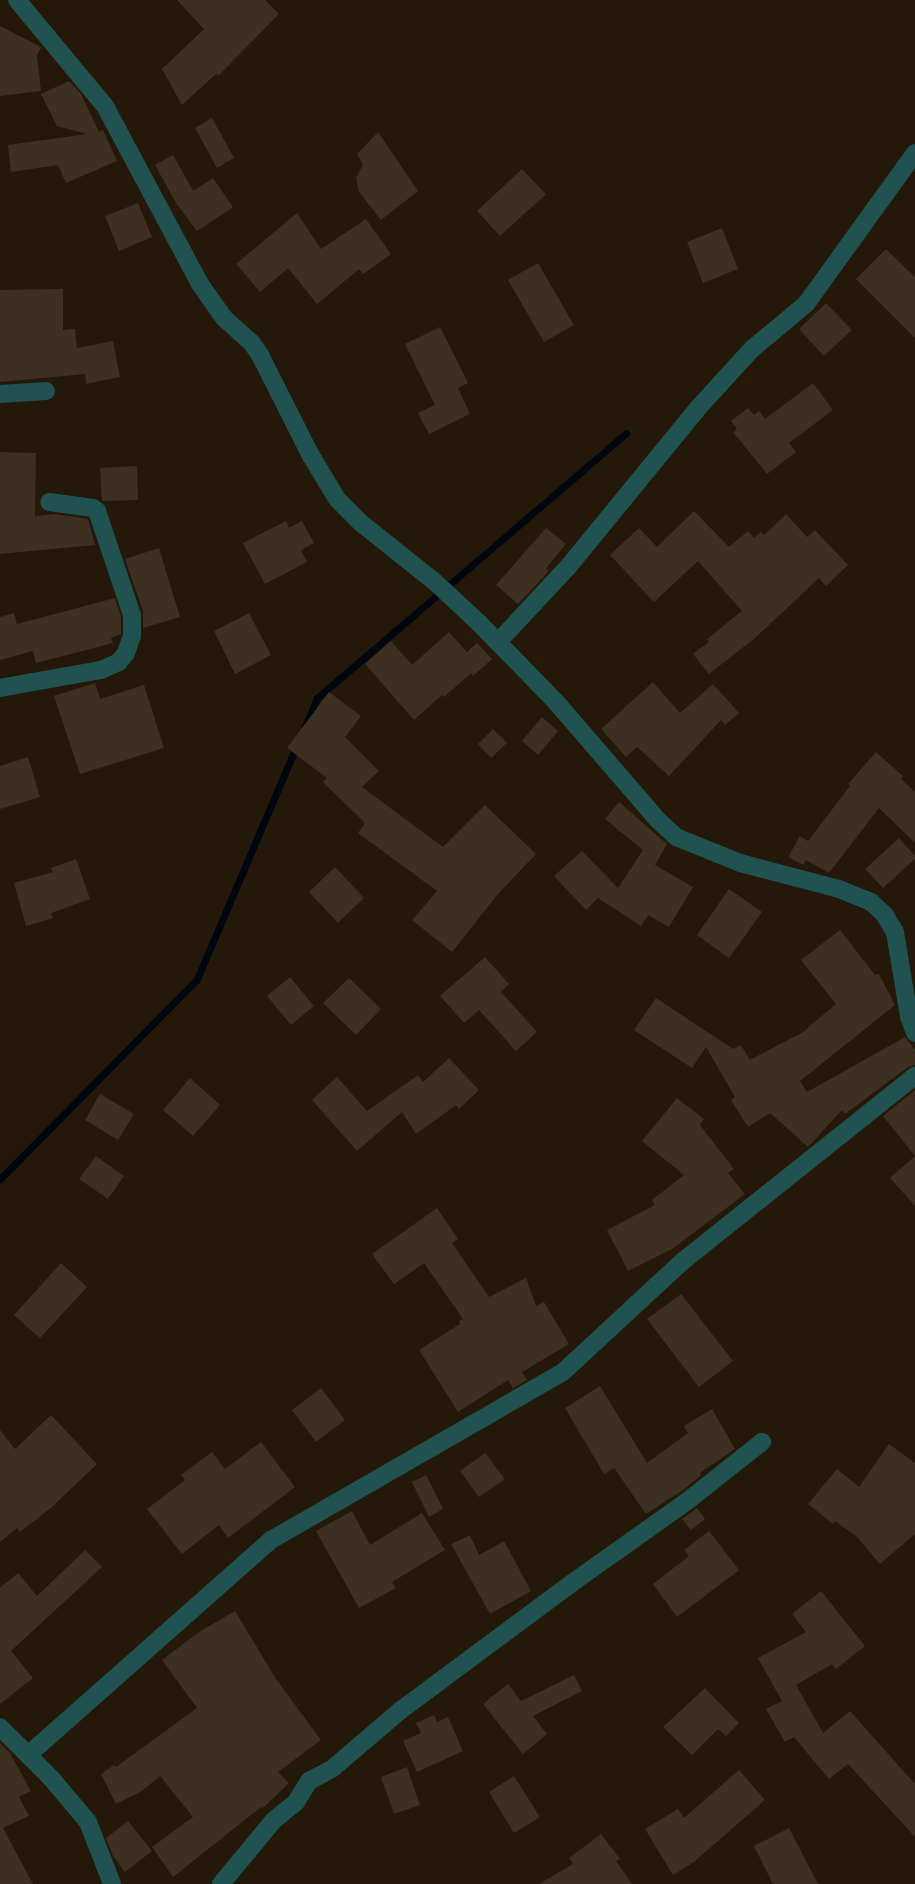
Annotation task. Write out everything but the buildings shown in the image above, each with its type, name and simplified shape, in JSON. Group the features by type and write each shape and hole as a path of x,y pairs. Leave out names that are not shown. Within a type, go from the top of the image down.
{"street":[{"path":"17,0 105,106 200,284 224,318 251,342 260,355 310,454 337,499 361,522 435,582 498,642 556,702 658,820 676,837 740,864 839,889 871,902 884,914 895,932 909,1017 915,1033"},
{"path":"498,642 568,567 699,407 752,349 806,304 915,153"},
{"path":"0,394 46,391"},
{"path":"0,688 101,670 119,662 126,653 132,636 132,615 97,511 93,508 49,502"},
{"path":"28,1755 271,1540 563,1372 683,1261 915,1076"},
{"path":"221,1884 274,1821 296,1802 309,1781 333,1768 401,1710 690,1499 762,1442"},
{"path":"0,1727 88,1822 112,1884"}],"waterway":[{"path":"304,729 317,698 626,433"},
{"path":"0,1179 197,979 297,745"}]}
